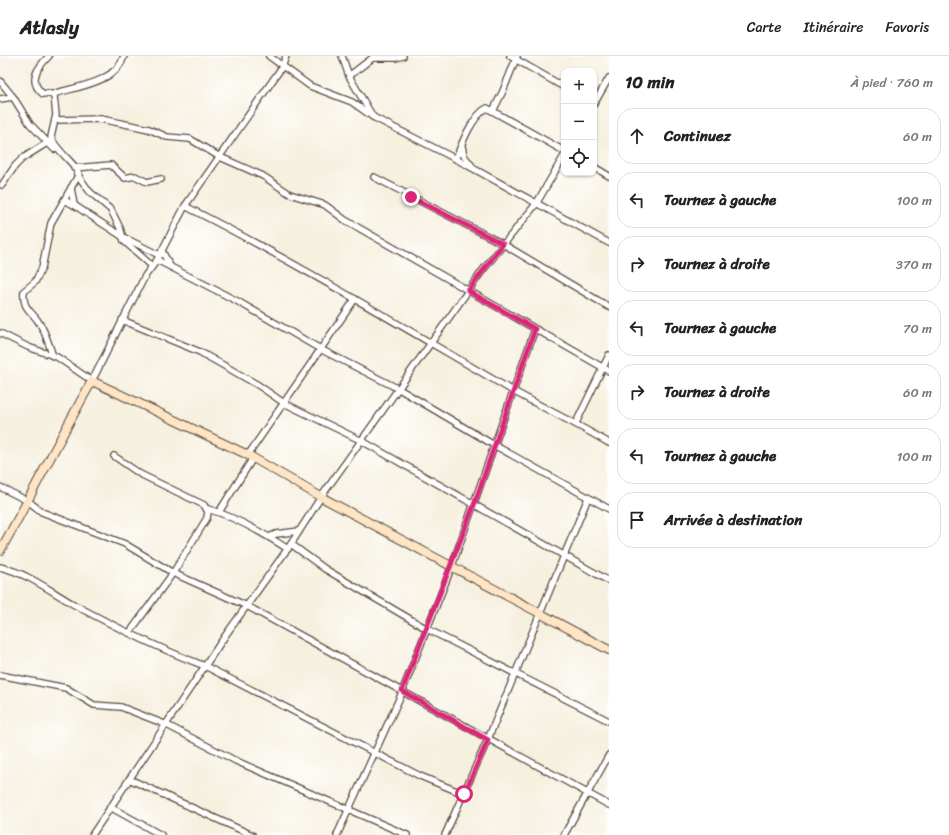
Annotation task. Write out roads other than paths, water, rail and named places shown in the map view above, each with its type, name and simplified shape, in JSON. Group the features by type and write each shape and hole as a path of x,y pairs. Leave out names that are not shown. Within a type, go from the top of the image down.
{"street":[{"path":"49,56 34,75 39,90 43,94 53,94 91,85 115,70 124,56"},
{"path":"269,56 310,86 352,102 373,117 477,170 609,243"},
{"path":"0,551 28,501 61,434 92,381 145,276 159,255 184,206 220,157 282,66 286,56"},
{"path":"342,56 349,76 373,117"},
{"path":"349,76 375,57 396,58 403,56"},
{"path":"510,56 516,58 561,85"},
{"path":"493,111 503,91 516,58"},
{"path":"597,99 609,78"},
{"path":"0,81 13,97 30,124 50,141 75,168 90,192 111,210 124,242 152,266"},
{"path":"2,185 15,166 24,158 50,141 55,120 55,101 53,94"},
{"path":"0,99 13,97"},
{"path":"456,159 462,144 481,111 487,108 561,148"},
{"path":"55,120 101,119 149,129 167,138 190,139 220,157 263,176 290,194 325,205 345,220 609,371"},
{"path":"462,144 464,156 477,170"},
{"path":"92,835 167,725 205,666 248,606 321,497 432,344 468,291 503,244 536,204 561,161"},
{"path":"75,168 109,164 125,178 135,176 147,182 161,179"},
{"path":"597,169 609,176"},
{"path":"53,356 40,324 23,302 27,288 35,282 42,268 51,223 78,175"},
{"path":"374,177 503,244 609,307"},
{"path":"71,188 74,204"},
{"path":"64,200 74,204 123,237 159,255 170,266 237,301 322,350 399,389 494,445 609,509"},
{"path":"184,206 263,246 514,391 576,423 609,443"},
{"path":"159,255 170,266"},
{"path":"219,512 284,403 356,299"},
{"path":"122,320 200,352 258,385 284,403 362,441 609,581"},
{"path":"337,835 402,691 452,566 535,329"},
{"path":"0,333 28,347 66,362 92,381 251,457 321,497 609,650"},
{"path":"576,423 609,355"},
{"path":"114,456 140,474 204,505 208,509 219,512 289,546 427,629 516,674 571,704 609,721"},
{"path":"0,487 28,501 42,512 125,544 173,573 248,606 488,740 609,805"},
{"path":"445,835 488,740 541,615 588,498"},
{"path":"130,632 173,573 207,518 208,509"},
{"path":"269,537 276,534 299,531"},
{"path":"0,567 27,577 74,604 173,654 205,666 420,776 464,794"},
{"path":"0,675 66,688 94,705 121,707 167,725 236,761 407,835"},
{"path":"564,835 609,755"},
{"path":"129,779 252,835"},
{"path":"110,807 161,835"}]}
